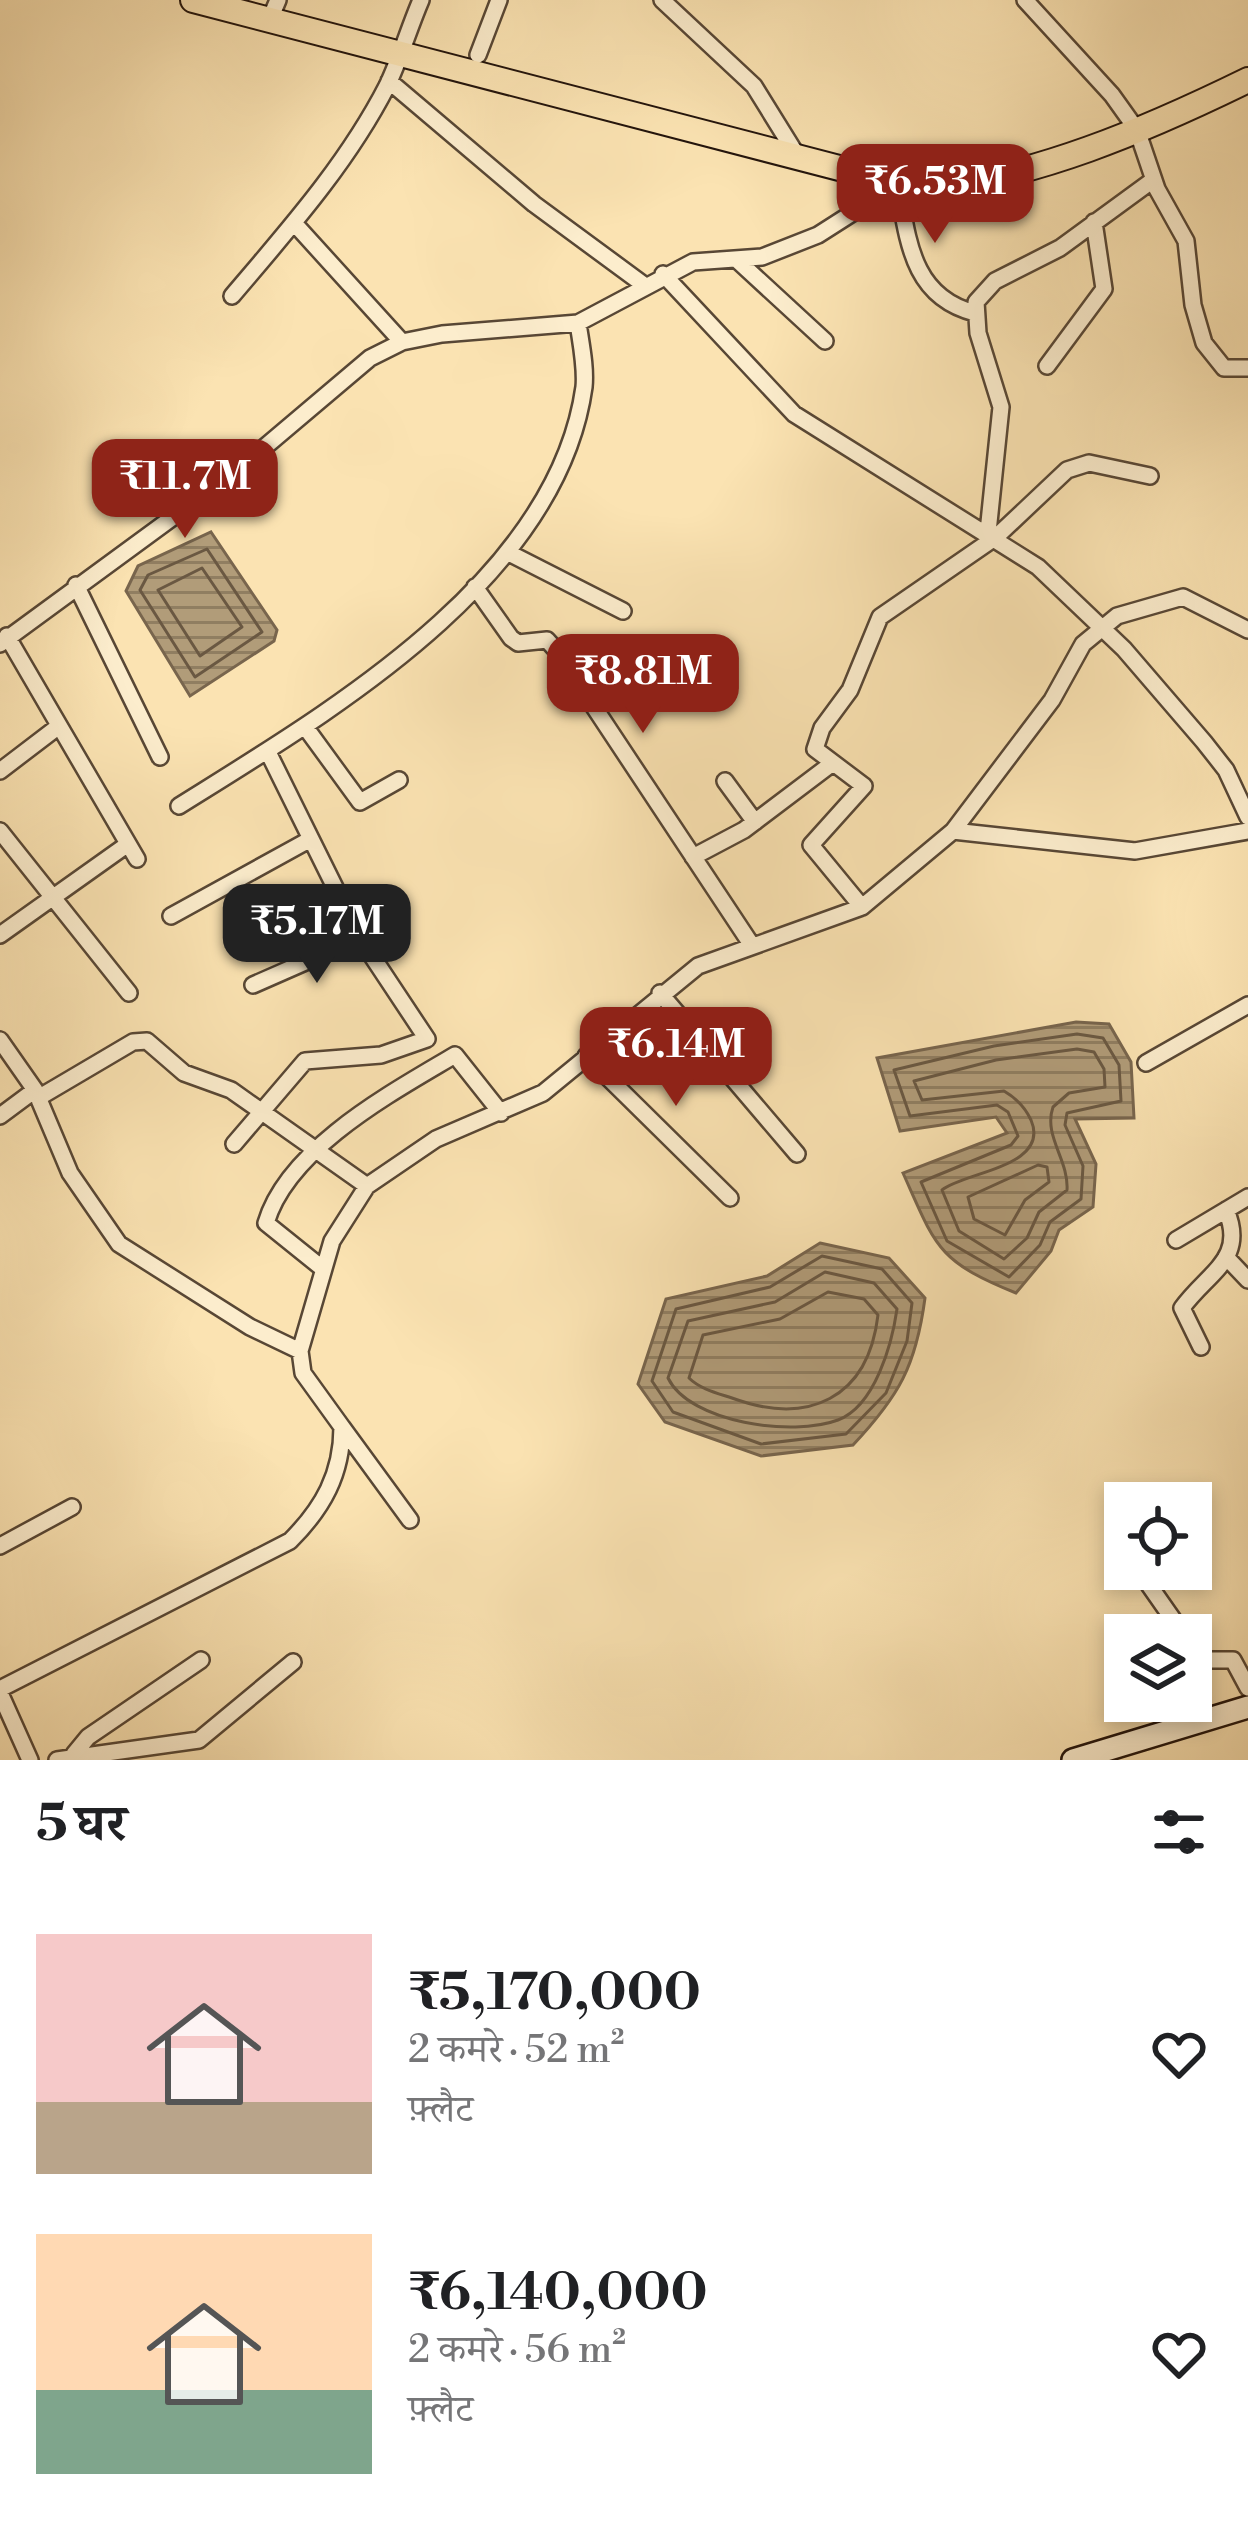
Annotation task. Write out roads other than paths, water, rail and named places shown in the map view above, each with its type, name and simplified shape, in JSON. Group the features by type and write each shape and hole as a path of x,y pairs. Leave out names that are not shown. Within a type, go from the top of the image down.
{"main road":[{"path":"193,0 274,10 399,51 920,189 974,180 1137,130 1248,80"},
{"path":"1073,1760 1247,1706"}],"street":[{"path":"232,296 294,223 389,81 421,0"},
{"path":"478,55 499,0"},
{"path":"662,0 754,86 800,159"},
{"path":"1025,0 1112,95 1137,130 1153,180 1186,241 1204,343 1224,368 1248,368"},
{"path":"389,81 534,205 644,285"},
{"path":"992,535 1001,406 976,302 995,281 1044,258 1153,180"},
{"path":"0,935 133,851 4,640 240,468 370,358 403,342 578,323 693,262 737,260 788,249 836,226 890,184 915,268 946,303 975,313"},
{"path":"1047,366 1104,290 1094,222"},
{"path":"294,223 403,342"},
{"path":"737,260 825,341"},
{"path":"663,274 794,414 1038,567 1102,627 1204,742 1246,804"},
{"path":"179,806 306,728 475,587 508,553 549,485 580,407 585,382 578,323"},
{"path":"862,907 811,844 864,786 855,774 818,756 815,740 850,690 873,625 1078,465 1110,465 1150,476"},
{"path":"508,553 623,611"},
{"path":"76,585 160,757"},
{"path":"475,587 518,643 547,640 557,651 751,944"},
{"path":"410,1520 303,1373 300,1351 322,1268 347,1211 367,1186 436,1139 543,1094 698,966 862,907 953,831 1052,700 1071,659 1102,627 1136,608 1183,597 1218,610 1248,630"},
{"path":"0,771 58,726"},
{"path":"306,728 360,802 399,780"},
{"path":"234,1144 305,1061 381,1054 427,1039 360,938 268,752"},
{"path":"693,857 755,822 830,765"},
{"path":"725,781 755,822"},
{"path":"0,831 129,993"},
{"path":"953,831 1135,851 1248,832"},
{"path":"171,916 309,840"},
{"path":"253,985 360,938"},
{"path":"660,993 797,1154"},
{"path":"1146,1063 1248,1006"},
{"path":"0,1040 37,1094 57,1151 119,1244 250,1328 300,1351"},
{"path":"0,1116 140,1040 184,1073 231,1090 367,1186"},
{"path":"322,1268 266,1223 315,1153 343,1126 455,1055 501,1113"},
{"path":"586,1056 730,1198"},
{"path":"1176,1240 1248,1197"},
{"path":"1201,1347 1182,1308 1226,1257 1236,1237 1226,1210"},
{"path":"1226,1257 1248,1280"},
{"path":"30,1760 0,1691 290,1541 315,1516 335,1479 342,1427"},
{"path":"0,1546 72,1507"},
{"path":"65,1757 201,1660"},
{"path":"1212,1660 1233,1660 1247,1706"},
{"path":"65,1757 199,1740 293,1662"}],"water":[{"path":"211,532 277,630 274,641 190,696 126,591 138,566"},
{"path":"1076,1022 1109,1024 1131,1062 1134,1118 1075,1119 1096,1164 1093,1207 1059,1230 1051,1251 1016,1293 970,1271 942,1249 903,1173 1007,1133 996,1117 900,1131 877,1058"},
{"path":"820,1243 889,1258 925,1298 903,1379 869,1427 853,1445 761,1456 665,1422 638,1384 666,1299 767,1276"}]}
